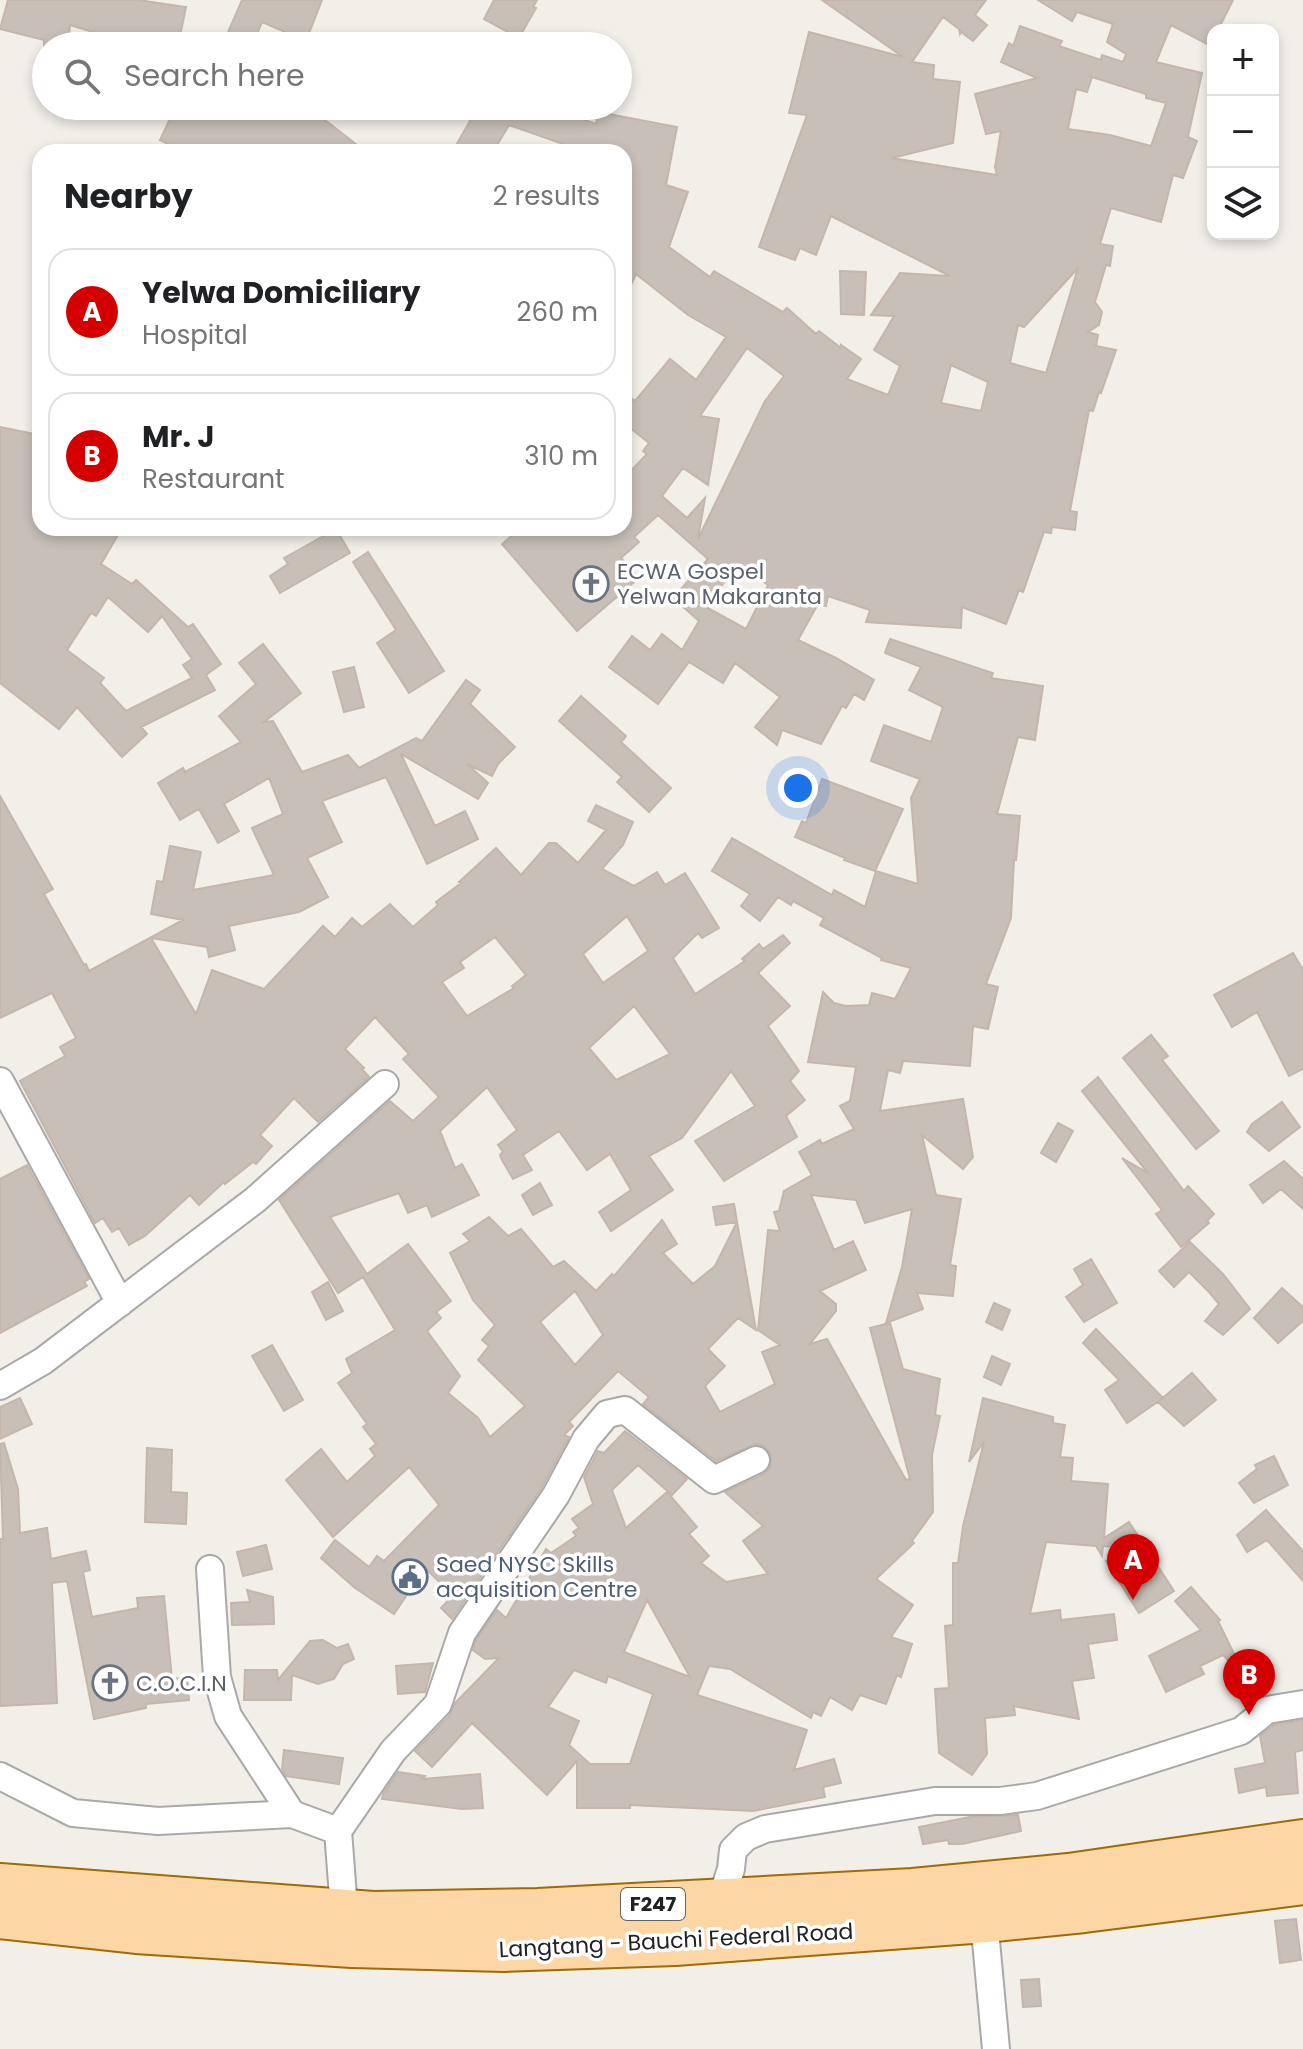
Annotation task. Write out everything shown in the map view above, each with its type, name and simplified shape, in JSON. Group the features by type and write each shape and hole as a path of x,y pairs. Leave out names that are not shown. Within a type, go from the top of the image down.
{"main road":[{"name":"F247","path":"0,1885 373,1913 538,1910 913,1890 982,1902 1069,1875 1303,1841"},
{"name":"Langtang - Bauchi Federal Road","path":"0,1917 136,1932 352,1946 504,1950 675,1944 982,1902 1084,1911 1303,1883"}],"street":[{"path":"0,1081 120,1303"},
{"path":"0,1386 43,1361 255,1200 385,1084"},
{"path":"344,1909 338,1831 393,1751 438,1704 462,1633 556,1495 586,1439 607,1414 625,1410 714,1480 756,1460"},
{"path":"210,1569 217,1677 228,1716 292,1814"},
{"path":"721,1900 731,1869 733,1850 746,1837 765,1829 935,1801 1000,1801 1037,1796 1241,1731 1267,1710 1303,1704"},
{"path":"0,1776 73,1813 158,1821 292,1814 338,1831"},
{"path":"982,1902 996,2049"}],"building":[{"path":"8,0 138,0 186,7 181,32 93,32 70,25 69,32 32,32 32,37 0,29"},
{"path":"242,0 322,0 310,32 285,32 262,22 258,32 228,32"},
{"path":"494,0 537,0 533,7 536,8 522,32 508,32 484,19"},
{"path":"822,0 986,0 975,15 987,25 973,41 960,34 959,29 943,17 912,62 934,65 933,79 960,82 953,143 892,158 997,175 995,167 1001,131 986,134 975,94 1037,78 1001,62 1009,43 1013,46 1020,26 1062,41 1059,46 1101,60 1102,55 1123,62 1126,54 1107,42 1113,24 1077,12 1072,21 1038,0 1233,0 1221,24 1207,24 1207,44 1171,25 1156,62 1202,73 1188,137 1197,141 1183,178 1173,175 1161,222 1111,208 1100,244 1113,246 1110,266 1106,265 1095,302 1102,312 1099,325 1088,332 1098,335 1096,346 1116,350 1093,411 1089,410 1070,511 1077,512 1075,530 1052,527 1051,533 1044,532 1023,592 1019,590 1006,624 962,607 961,628 866,622 870,610 828,596 826,606 818,604 798,640 874,680 864,700 854,694 846,708 842,706 821,744 782,730 777,745 755,727 780,697 735,663 723,683 689,662 658,704 609,667 632,636 650,650 662,634 682,650 699,621 673,598 708,559 658,515 634,537 639,542 621,558 639,578 577,631 502,544 512,536 632,536 632,470 647,454 643,451 649,443 632,429 632,399 635,401 670,359 696,380 726,337 688,315 636,274 632,283 632,144 563,144 509,125 498,144 457,144 469,120 585,120 596,124 597,120 632,118 677,127 666,185 688,192 669,247 710,277 714,271 783,312 787,308 816,334 819,331 861,359 847,379 888,395 900,366 874,350 894,316 871,315 900,273 950,276 831,216 816,255 800,248 795,260 759,247 807,115 789,113 809,32 903,57","holes":["1092,77 1146,94 1146,98 1166,103 1151,146 1110,135 1068,129 1076,89 1087,92","1078,268 1046,373 1010,363 1018,325 1024,327","747,348 784,376 765,401 698,539 705,498 687,518 662,496 683,468 708,485 719,419 700,416","951,365 988,382 981,411 941,403","739,565 768,585 746,629 704,606"]},
{"path":"169,120 325,120 356,144 168,144 160,140"},
{"path":"840,271 866,272 864,315 841,314"},
{"path":"0,427 32,433 32,536 117,536 101,564 132,584 136,580 188,627 193,624 221,664 206,675 215,690 141,727 147,734 122,757 77,707 59,729 0,683","holes":["108,597 148,632 162,616 192,659 183,665 192,678 126,711 100,683 104,678 67,650 91,613 96,616"]},
{"path":"323,536 340,536 350,553 280,593 270,576 288,564 284,558"},
{"path":"368,552 444,671 409,693 377,643 396,630 353,562"},
{"path":"890,639 993,673 991,678 1043,686 1035,740 1018,737 997,814 1020,816 1011,918 986,984 998,987 988,1029 973,1026 970,1066 903,1061 900,1073 888,1070 880,1111 963,1099 973,1157 963,1169 922,1135 936,1195 961,1199 950,1265 956,1266 953,1296 917,1293 923,1309 886,1323 902,1267 912,1209 865,1223 856,1200 811,1195 834,1250 853,1241 866,1270 820,1291 836,1304 836,1311 810,1344 827,1339 906,1480 910,1479 870,1328 890,1323 903,1369 940,1379 935,1415 940,1416 932,1455 933,1512 912,1541 914,1543 876,1579 913,1605 891,1637 912,1644 901,1677 897,1675 886,1704 860,1695 852,1710 830,1697 821,1716 813,1712 811,1718 730,1669 709,1666 697,1695 807,1730 794,1770 834,1759 841,1783 823,1787 825,1797 753,1811 630,1805 630,1808 577,1808 577,1761 547,1795 472,1723 432,1767 415,1751 450,1715 455,1703 499,1658 485,1659 473,1650 476,1640 497,1610 506,1618 546,1549 551,1553 576,1536 573,1532 579,1528 572,1519 593,1504 584,1477 598,1451 604,1453 625,1431 687,1479 672,1495 638,1465 612,1490 626,1528 667,1492 697,1527 689,1534 709,1556 701,1563 726,1582 768,1574 743,1541 763,1526 725,1492 764,1474 770,1468 771,1454 764,1446 756,1444 716,1461 643,1404 649,1397 618,1371 569,1422 573,1426 564,1435 569,1437 542,1487 452,1619 441,1608 453,1595 425,1568 394,1614 355,1588 321,1558 335,1540 369,1567 377,1556 384,1561 439,1505 409,1467 333,1537 286,1480 321,1449 347,1482 375,1456 370,1449 376,1444 363,1427 367,1424 338,1383 352,1373 346,1359 395,1330 363,1277 338,1293 279,1200 390,1101 413,1121 439,1097 403,1059 409,1054 375,1017 345,1049 369,1077 318,1122 294,1098 260,1135 272,1146 256,1164 253,1162 224,1182 199,1205 190,1195 145,1236 129,1245 119,1228 112,1232 103,1218 95,1223 20,1081 65,1056 60,1047 76,1038 52,993 0,1018 0,796 53,889 44,894 89,971 183,920 151,914 157,881 163,882 170,846 201,852 193,890 274,875 252,828 283,814 269,778 224,804 239,831 218,843 199,809 180,820 158,783 241,742 219,716 256,684 239,663 263,644 301,693 264,722 273,721 302,772 348,755 359,768 416,738 422,741 466,680 480,690 470,704 515,747 498,764 492,776 467,764 488,783 478,799 401,754 435,826 465,811 478,839 427,864 386,777 322,801 342,842 307,858 328,897 299,912 229,926 235,950 209,957 207,947 151,938 196,1014 212,970 264,989 323,926 335,937 352,918 362,927 390,904 413,927 496,848 521,875 549,843 556,843 578,863 606,830 588,821 596,805 633,822 623,845 602,869 634,886 657,872 665,885 685,873 719,928 702,938 698,933 673,958 695,994 745,961 742,959 759,944 763,949 783,935 790,943 758,973 790,1006 768,1026 799,1071 790,1081 805,1100 786,1116 797,1137 724,1181 695,1141 755,1106 731,1071 682,1138 649,1156 673,1190 611,1231 599,1212 631,1190 610,1154 587,1170 559,1131 523,1155 532,1170 513,1179 498,1145 517,1130 487,1087 440,1131 455,1168 462,1164 479,1195 432,1217 427,1205 408,1213 399,1193 330,1217 367,1274 408,1244 451,1301 436,1312 441,1318 427,1331 460,1376 448,1393 478,1418 490,1437 525,1406 478,1360 489,1346 482,1340 495,1325 473,1300 450,1253 470,1241 463,1234 489,1217 508,1236 521,1229 553,1267 564,1261 596,1291 612,1274 614,1276 662,1220 677,1244 663,1253 693,1284 715,1266 737,1222 756,1330 738,1318 708,1349 725,1366 705,1386 720,1412 775,1384 762,1352 780,1345 758,1330 768,1230 780,1231 774,1212 779,1211 784,1191 812,1175 799,1152 820,1140 822,1144 854,1129 840,1106 850,1101 856,1067 808,1062 823,992 834,1003 846,1006 869,1005 872,993 895,999 911,968 881,960 820,925 824,918 793,901 791,905 778,897 760,921 741,906 750,894 712,871 732,838 832,895 834,890 865,907 876,871 918,884 911,798 920,779 871,761 884,725 931,742 943,707 909,690 921,667 885,653","holes":["627,916 648,951 603,983 583,954","495,937 526,975 512,986 514,988 467,1016 442,982 464,968 460,962","634,1006 670,1054 616,1080 589,1048","575,1291 603,1335 575,1365 540,1322","647,1600 690,1677 624,1652","574,1670 606,1683 608,1676 653,1694 630,1764 590,1764 569,1745 579,1721 548,1707"]},
{"path":"354,667 364,707 344,712 333,672"},
{"path":"581,696 626,736 621,742 671,788 649,812 617,782 622,777 559,721"},
{"path":"822,779 903,809 875,871 795,837 802,821 806,823"},
{"path":"1293,953 1303,970 1303,1069 1289,1076 1257,1012 1232,1027 1214,995"},
{"path":"1151,1035 1168,1056 1162,1060 1219,1131 1196,1149 1123,1058"},
{"path":"1098,1077 1184,1191 1188,1186 1214,1214 1207,1221 1209,1223 1181,1247 1156,1214 1162,1210 1122,1158 1148,1173 1082,1091"},
{"path":"1282,1102 1300,1127 1269,1151 1247,1132 1252,1124"},
{"path":"1058,1123 1073,1131 1056,1162 1041,1153"},
{"path":"1284,1161 1303,1179 1303,1209 1281,1189 1263,1203 1250,1185"},
{"path":"27,1165 89,1279 84,1282 87,1286 0,1333 0,1179"},
{"path":"540,1183 552,1205 533,1215 522,1195"},
{"path":"734,1204 737,1222 716,1225 713,1207"},
{"path":"1190,1242 1223,1274 1250,1309 1223,1335 1205,1321 1219,1304 1189,1272 1174,1287 1159,1271"},
{"path":"1091,1259 1117,1303 1084,1322 1066,1297 1083,1285 1074,1269"},
{"path":"328,1282 343,1311 326,1320 312,1292"},
{"path":"1282,1288 1303,1307 1303,1321 1278,1343 1254,1318"},
{"path":"994,1303 1010,1310 1002,1330 986,1322"},
{"path":"1096,1329 1163,1398 1127,1423 1105,1390 1119,1380 1083,1343"},
{"path":"272,1345 303,1400 284,1411 252,1356"},
{"path":"992,1356 1010,1364 1001,1385 984,1377"},
{"path":"1192,1373 1216,1400 1184,1426 1158,1402"},
{"path":"20,1398 32,1424 0,1439 0,1407"},
{"path":"983,1398 1053,1417 1053,1423 1065,1425 1060,1457 1073,1458 1071,1481 1108,1484 1104,1538 1129,1522 1174,1591 1139,1613 1106,1561 1125,1548 1103,1546 1102,1556 1096,1546 1046,1542 1030,1614 1060,1610 1061,1620 1114,1614 1117,1640 1088,1644 1094,1678 1072,1681 1079,1719 1014,1706 1015,1715 985,1718 987,1754 972,1775 939,1753 935,1689 949,1688 945,1626 953,1625 953,1563 958,1563 963,1526 984,1442 969,1462"},
{"path":"4,1443 18,1489 20,1533 47,1528 51,1559 86,1551 90,1570 83,1572 92,1617 138,1608 137,1598 164,1596 172,1679 187,1677 189,1700 146,1704 146,1708 94,1719 67,1581 52,1583 57,1703 0,1706 0,1539 3,1539 0,1444"},
{"path":"147,1448 172,1450 171,1492 187,1493 186,1524 145,1522"},
{"path":"1274,1456 1288,1485 1254,1503 1239,1483 1257,1469 1255,1465"},
{"path":"1266,1510 1303,1551 1303,1581 1267,1540 1247,1552 1237,1535"},
{"path":"266,1545 272,1569 243,1576 237,1552"},
{"path":"1191,1587 1220,1620 1240,1666 1236,1669 1223,1655 1200,1666 1204,1674 1166,1692 1149,1656 1201,1630 1175,1601"},
{"path":"247,1590 273,1597 274,1624 232,1625 231,1603 250,1602"},
{"path":"323,1640 337,1648 348,1644 354,1659 343,1664 334,1679 318,1684 292,1675 291,1700 244,1700 245,1670 277,1670 278,1680 310,1641"},
{"path":"433,1663 425,1692 398,1694 396,1666"},
{"path":"1303,1720 1303,1750 1295,1752 1298,1793 1267,1796 1266,1787 1239,1793 1235,1769 1265,1763 1260,1736 1274,1725"},
{"path":"284,1750 343,1758 339,1784 286,1776 282,1769"},
{"path":"398,1772 425,1776 422,1779 480,1774 483,1808 462,1809 382,1799"},
{"path":"1018,1815 1021,1831 962,1844 949,1844 948,1840 923,1844 919,1827 970,1817"},
{"path":"1296,1919 1301,1960 1280,1963 1275,1921"},
{"path":"1039,1979 1041,2006 1023,2007 1021,1980"}],"place":[{"name":"ECWA Gospel Yelwan Makaranta","path":"591,584"},
{"name":"Saed NYSC Skills acquisition Centre","path":"410,1577"},
{"name":"Yelwa Domiciliary","path":"1133,1600"},
{"name":"C.O.C.I.N","path":"110,1683"},
{"name":"Mr. J","path":"1249,1715"}]}
